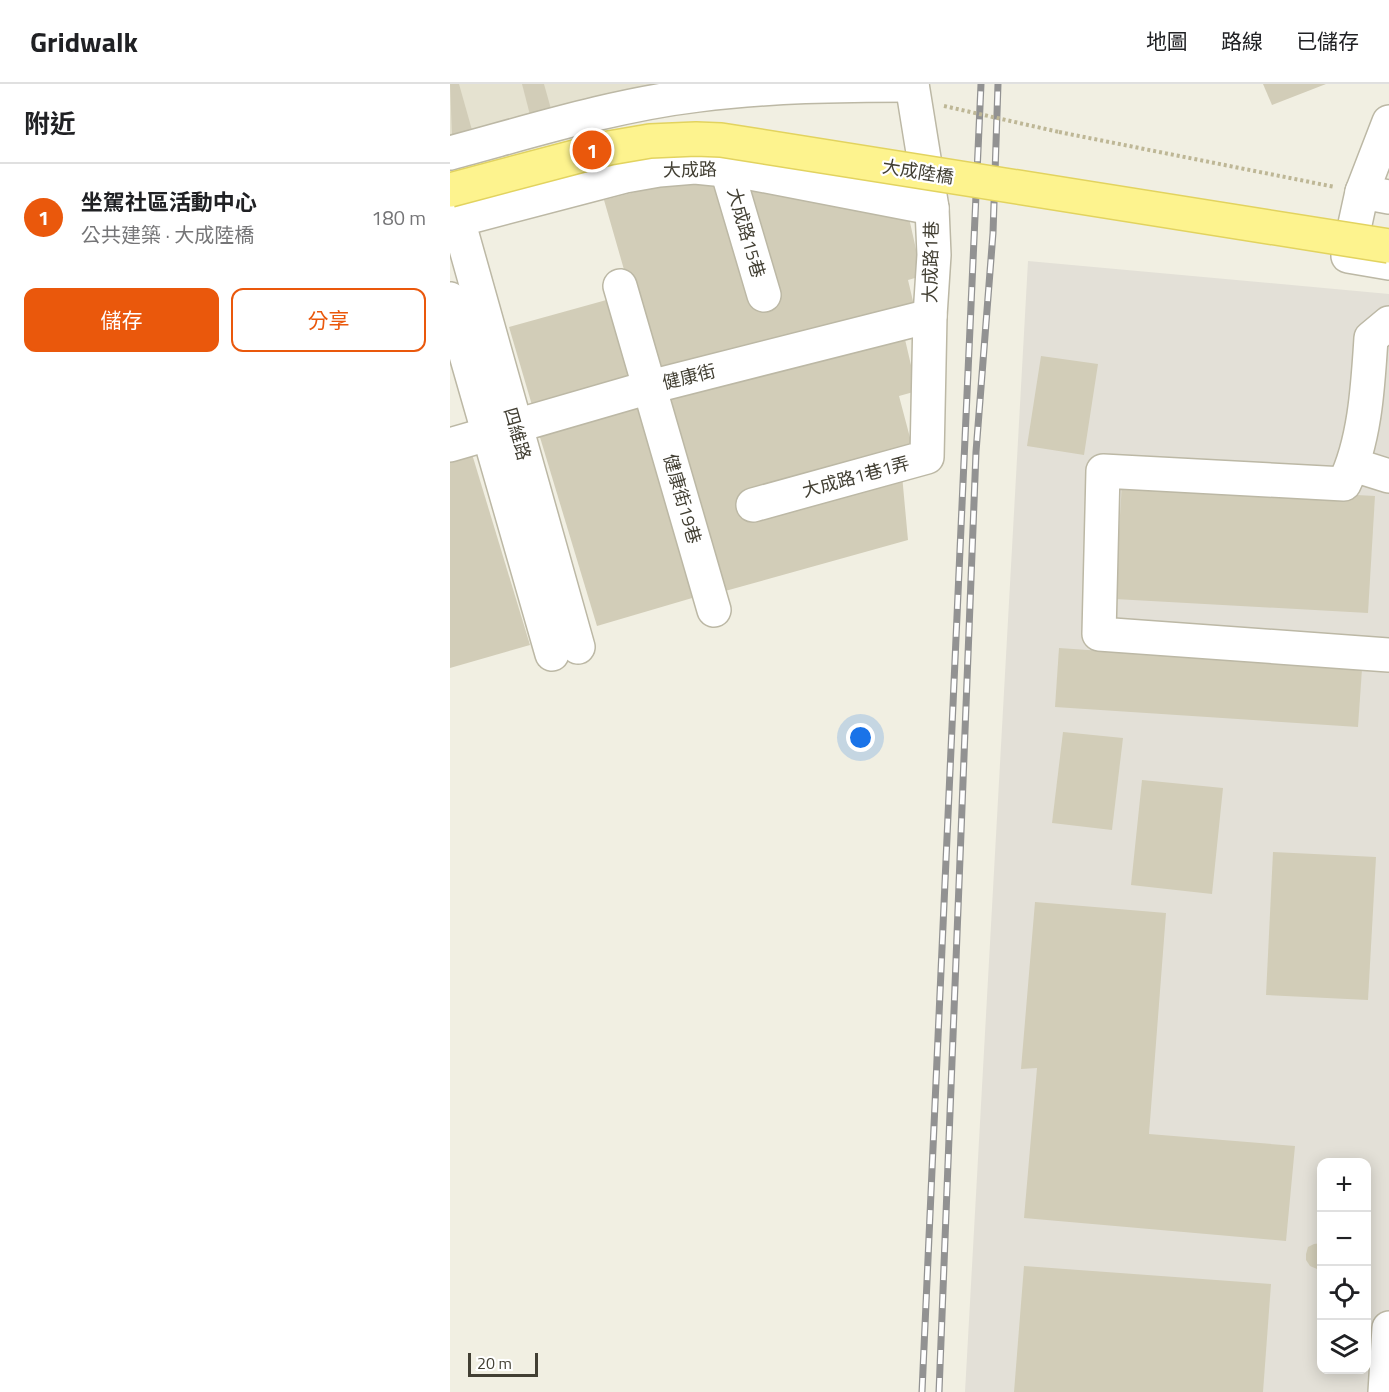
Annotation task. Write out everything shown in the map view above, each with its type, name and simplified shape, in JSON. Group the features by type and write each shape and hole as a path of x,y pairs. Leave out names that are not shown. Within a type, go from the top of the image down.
{"main road":[{"name":"大成陸橋","path":"453,210 609,148 650,141 721,140 1389,246"}],"street":[{"path":"450,153 612,111 698,95 773,88 912,85"},
{"name":"大成路1巷","path":"912,85 932,208 934,255 930,316"},
{"path":"1389,122 1375,195 1348,256 1389,262"},
{"name":"大成路","path":"453,210 642,172 695,167 727,170 932,208"},
{"name":"大成路15巷","path":"727,170 764,295"},
{"name":"四維路","path":"453,210 501,430 565,650"},
{"name":"健康街19巷","path":"620,286 714,610"},
{"name":"四維路","path":"450,299 501,430"},
{"name":"健康街","path":"450,445 650,387 930,316"},
{"name":"大成路1巷1弄","path":"753,505 927,457 930,316"},
{"path":"1389,323 1371,338 1368,387 1354,465 1344,484 1103,471 1099,634 1389,655"},
{"path":"1354,465 1389,476"},
{"path":"1385,1392 1389,1328"}],"path":[{"path":"944,106 1059,132 1375,195"}],"shaded area":[{"path":"450,84 657,84 450,141"},
{"path":"1028,261 1389,294 1389,1392 965,1392"}],"building":[{"path":"450,84 459,84 472,130 452,136"},
{"path":"522,84 544,84 551,109 530,115"},
{"path":"1263,84 1326,84 1272,105"},
{"path":"717,171 759,311 773,306 741,199 754,186 909,218 922,276 908,280 916,314 656,381 604,200"},
{"path":"610,299 635,381 534,412 509,327"},
{"path":"904,335 917,391 899,396 913,449 902,475 908,540 718,593 662,399"},
{"path":"1041,356 1098,364 1084,455 1027,446"},
{"path":"643,404 699,596 597,626 539,434"},
{"path":"472,454 530,645 450,668 450,461"},
{"path":"1122,482 1375,496 1368,613 1115,599"},
{"path":"1059,648 1362,669 1358,727 1055,707"},
{"path":"1063,732 1123,738 1112,830 1052,823"},
{"path":"1142,780 1223,788 1212,894 1131,885"},
{"path":"1273,852 1376,857 1368,1000 1266,995"},
{"path":"1035,902 1166,913 1149,1134 1295,1146 1286,1241 1024,1218 1037,1068 1021,1069"},
{"path":"1317,1244 1317,1269 1310,1266 1306,1260 1308,1247"},
{"path":"1024,1266 1271,1284 1263,1392 1014,1392"}],"railway":[{"path":"922,1392 981,84"},
{"path":"939,1392 976,452 993,233 998,84"}],"place":[{"name":"坐駕社區活動中心","path":"592,150"}]}
